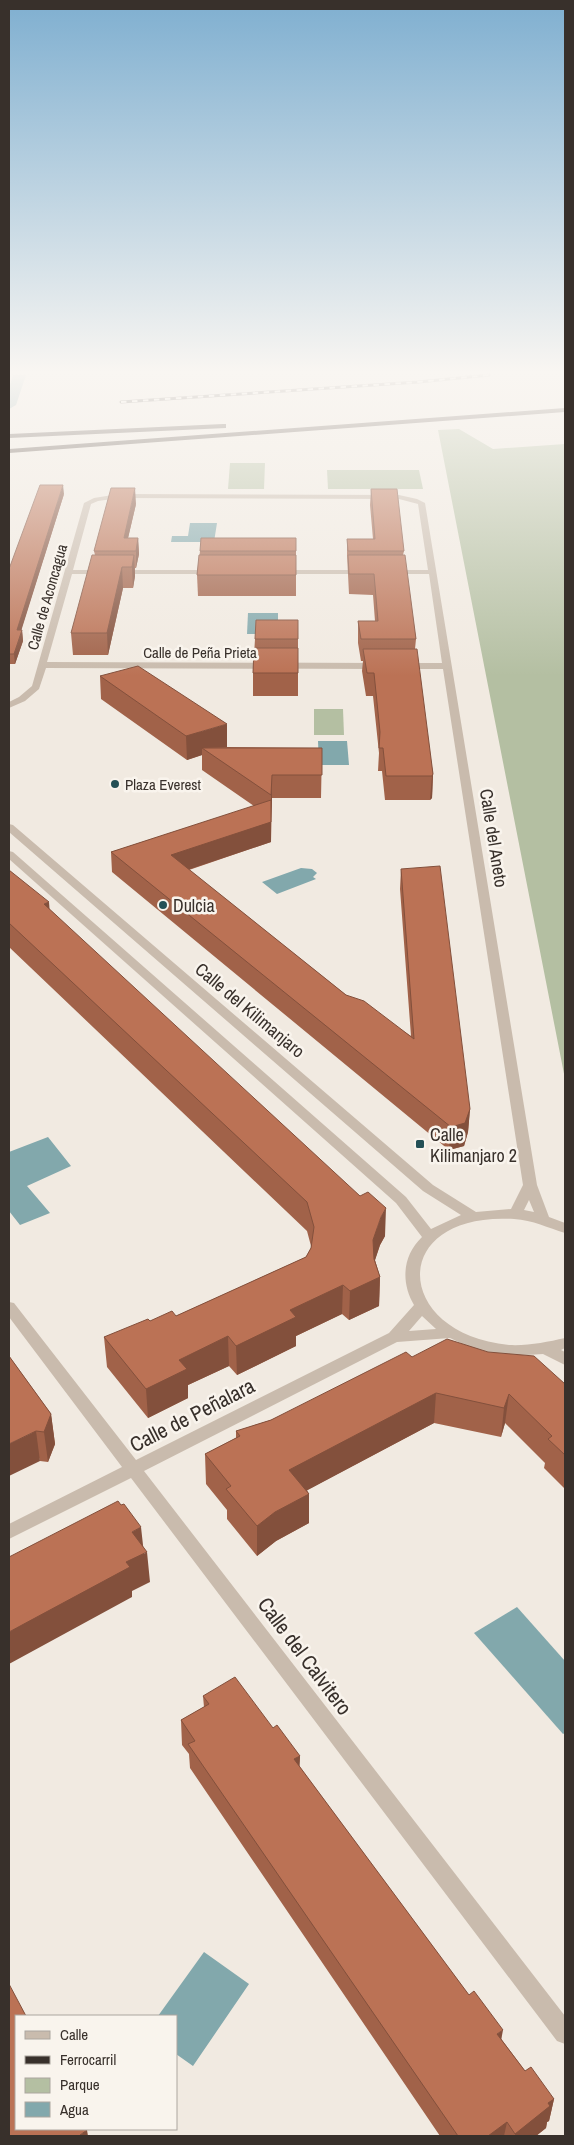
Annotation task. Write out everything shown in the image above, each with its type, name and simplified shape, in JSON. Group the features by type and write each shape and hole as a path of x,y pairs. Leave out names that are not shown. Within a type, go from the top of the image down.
{"street":[{"name":"Calle de Aconcagua","path":"9,705 36,687 88,503 107,496 399,497 415,500"},
{"name":"Calle del Aneto","path":"415,500 421,504 530,1185 543,1219"},
{"path":"69,572 218,572"},
{"path":"268,572 368,572"},
{"path":"388,572 432,572"},
{"name":"Calle de Peña Prieta","path":"42,665 448,666"},
{"name":"Calle del Kilimanjaro","path":"9,827 428,1188 472,1216"},
{"path":"9,854 32,880 401,1200 429,1237"},
{"path":"515,1214 530,1185"},
{"path":"565,1228 543,1219 515,1214 497,1213 472,1216 446,1226 429,1237 413,1263 411,1274 413,1287 422,1306 434,1320 451,1333 474,1343 495,1349 518,1351 565,1344"},
{"name":"Calle de Peñalara","path":"9,1532 394,1337 422,1306"},
{"name":"Calle del Calvitero","path":"9,1307 565,2033"},
{"name":"Calle de Peñalara","path":"394,1337 451,1333"},
{"path":"547,1348 565,1359"}],"green space":[{"path":"229,475 265,475 264,489 228,489"},
{"path":"327,475 420,475 423,489 328,489"},
{"path":"447,475 565,475 565,1079"},
{"path":"314,709 343,709 344,735 314,735"}],"water":[{"path":"190,523 217,523 214,542 171,542 172,536 188,536"},
{"path":"248,613 278,613 278,634 247,634"},
{"path":"318,741 347,741 349,765 319,765"},
{"path":"301,868 312,869 317,873 313,877 316,879 277,894 262,882"},
{"path":"48,1137 71,1166 27,1186 50,1213 20,1225 9,1211 9,1152"},
{"path":"517,1607 565,1661 565,1733 563,1734 474,1633"},
{"path":"204,1952 249,1984 193,2066 178,2055 178,2015 159,2015"}],"building":[{"path":"40,485 63,485 17,630 22,630 14,654 9,654 9,569"},
{"path":"111,488 135,488 124,538 138,538 136,551 94,551"},
{"path":"371,489 397,489 404,551 348,551 347,539 375,539"},
{"path":"201,538 296,538 296,551 200,551"},
{"path":"92,555 134,555 132,567 122,567 107,633 71,633"},
{"path":"199,555 296,555 296,575 197,575"},
{"path":"348,555 405,555 416,639 361,639 358,621 378,621 374,574 349,574"},
{"path":"256,620 298,620 298,639 255,639"},
{"path":"254,648 298,648 298,673 253,673"},
{"path":"363,649 417,649 432,776 386,776 383,748 379,748 380,732 374,673 367,673"},
{"path":"138,666 227,724 186,736 100,676"},
{"path":"202,748 322,748 322,775 272,775 271,795"},
{"path":"271,800 271,822 171,855 346,995 364,1001 414,1039 401,869 440,866 470,1109 465,1123 451,1127 111,852"},
{"path":"9,870 49,902 44,904 360,1196 368,1192 386,1208 373,1240 374,1259 380,1277 350,1291 343,1285 290,1310 296,1317 236,1346 228,1336 179,1360 187,1369 146,1389 104,1337 172,1311 176,1316 306,1257 311,1248 314,1227 307,1202 9,923"},
{"path":"447,1339 488,1352 534,1356 565,1384 565,1455 548,1439 552,1436 509,1394 504,1408 436,1393 289,1470 309,1494 275,1512 257,1526 226,1489 231,1486 205,1454 240,1436 236,1431 271,1420 406,1352 412,1357"},
{"path":"9,1356 51,1414 44,1432 36,1431 9,1444"},
{"path":"118,1501 121,1505 124,1504 141,1527 132,1532 147,1552 126,1562 130,1567 9,1632 9,1557"},
{"path":"235,1677 273,1728 277,1725 300,1756 294,1759 469,1995 474,1991 503,2030 497,2034 525,2071 531,2067 554,2099 548,2103 550,2106 515,2134 507,2122 488,2136 458,2136 188,1744 195,1741 181,1720 209,1704 203,1696"},
{"path":"9,1984 25,2015 15,2015 15,2130 87,2130 81,2136 9,2136"}],"place":[{"name":"Plaza Everest","path":"115,784"},
{"name":"Dulcia","path":"163,905"},
{"name":"Calle Kilimanjaro 2","path":"420,1144"}]}
